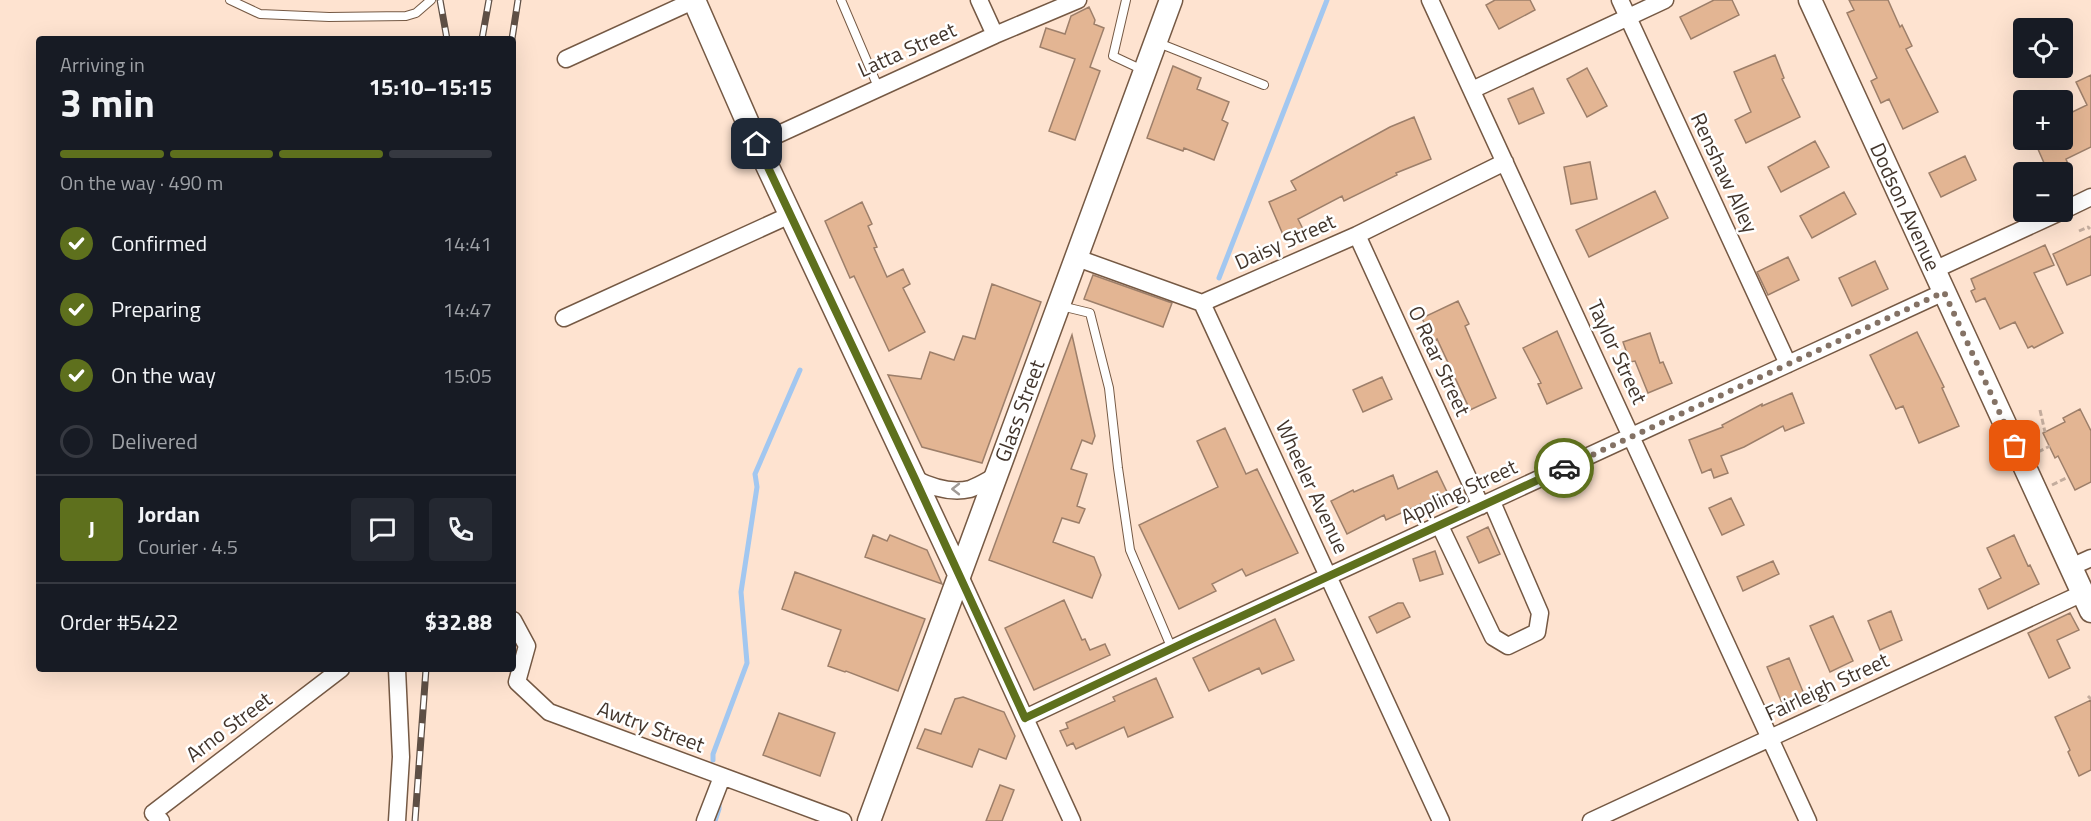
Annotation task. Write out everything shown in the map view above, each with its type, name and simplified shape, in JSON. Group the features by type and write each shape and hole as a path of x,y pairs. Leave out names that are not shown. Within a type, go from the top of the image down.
{"street":[{"path":"566,59 694,0 757,144 915,479 1072,821"},
{"path":"980,0 995,35"},
{"name":"Latta Street","path":"757,144 878,87 1078,0"},
{"name":"Glass Street","path":"868,821 1171,0"},
{"name":"Taylor Street","path":"1430,0 1808,821"},
{"name":"Renshaw Alley","path":"1620,0 1788,364"},
{"path":"1472,90 1665,0"},
{"name":"Dodson Avenue","path":"1810,0 1944,292 2081,562 2087,602"},
{"name":"Daisy Street","path":"1202,303 1357,235 1505,162"},
{"path":"2073,205 2091,197"},
{"path":"564,318 790,215"},
{"path":"1934,270 2037,222"},
{"name":"O Rear Street","path":"1357,235 1540,613 1537,632 1508,646 1493,637 1440,526"},
{"path":"1077,258 1202,303"},
{"name":"Appling Street","path":"1025,718 1944,292"},
{"name":"Wheeler Avenue","path":"1202,303 1441,821"},
{"path":"915,479 930,487 970,489 996,476"},
{"name":"Fairleigh Street","path":"1591,821 1770,738 2087,602"},
{"name":"Awtry Street","path":"516,626 527,646 517,682 549,712 843,821"},
{"name":"Arno Street","path":"161,821 153,813 337,672"},
{"path":"397,672 401,757 397,821"},
{"path":"705,821 722,777"}],"lane":[{"path":"230,0 260,14 329,17 406,16 416,14 431,0"},
{"path":"841,0 878,87"},
{"path":"1126,0 1113,56 1145,71"},
{"path":"1156,42 1264,85"},
{"path":"1059,305 1090,313 1109,388 1130,550 1172,649"}],"path":[{"path":"2079,231 2088,226 2090,229"},
{"path":"2040,410 2044,432"},
{"path":"2036,453 2050,446"},
{"path":"2050,485 2068,477"}],"building":[{"path":"1495,0 1530,0 1535,10 1499,29 1486,5"},
{"path":"1714,0 1732,0 1739,15 1691,39 1680,17"},
{"path":"1849,0 1888,0 1900,27 1902,25 1912,46 1906,49 1938,112 1903,129 1889,99 1881,103 1871,81 1877,78 1847,13 1854,10"},
{"path":"1089,7 1095,20 1094,24 1104,28 1090,67 1100,71 1075,140 1049,131 1075,59 1040,47 1046,28 1065,34 1071,16"},
{"path":"1775,55 1784,78 1782,79 1800,117 1746,143 1735,120 1751,112 1734,72"},
{"path":"1173,66 1201,78 1197,89 1229,102 1222,120 1228,123 1214,160 1184,148 1183,151 1147,138"},
{"path":"1587,68 1607,106 1587,117 1567,79"},
{"path":"2091,75 2091,147 2066,159 2067,162 2044,162 2038,150 2073,150 2073,112 2087,105 2076,82"},
{"path":"1533,88 1544,113 1519,124 1508,99"},
{"path":"1414,117 1431,159 1396,173 1397,175 1344,201 1342,196 1298,219 1303,229 1284,237 1269,202 1296,190 1291,181 1390,127"},
{"path":"1815,141 1829,167 1781,192 1768,167"},
{"path":"1965,156 1976,180 1941,197 1929,173"},
{"path":"1590,162 1597,199 1571,204 1564,167"},
{"path":"1655,191 1668,218 1589,257 1576,230"},
{"path":"1844,192 1856,214 1812,238 1800,216"},
{"path":"862,202 872,224 868,226 877,247 874,248 887,277 903,269 910,284 903,288 925,332 889,351 854,276 850,278 825,221"},
{"path":"2091,236 2091,275 2067,285 2053,254"},
{"path":"2045,245 2054,265 2034,273 2063,333 2034,348 2032,346 2028,348 2015,322 2000,329 1985,298 1976,302 1971,291 1975,289 1971,279"},
{"path":"1788,257 1799,280 1768,295 1757,272"},
{"path":"1875,261 1888,289 1852,306 1839,278"},
{"path":"1093,275 1172,303 1163,327 1084,299"},
{"path":"992,284 1041,302 982,463 922,447 888,375 921,379 930,352 954,360 963,336 975,339"},
{"path":"1458,301 1469,324 1465,326 1496,398 1470,410 1437,339 1433,342 1422,318"},
{"path":"1557,331 1582,388 1547,404 1538,384 1541,383 1523,348"},
{"path":"1917,332 1944,387 1942,388 1959,426 1919,443 1903,406 1896,409 1870,355"},
{"path":"1650,333 1660,363 1663,362 1672,383 1648,393 1635,361 1630,362 1623,342"},
{"path":"1072,335 1095,436 1092,444 1082,440 1071,469 1087,474 1077,506 1085,509 1079,523 1062,518 1053,542 1094,557 1101,575 1092,598 989,560"},
{"path":"1382,377 1392,399 1363,412 1353,390"},
{"path":"1792,393 1804,423 1785,431 1783,426 1744,447 1721,456 1728,473 1714,478 1711,469 1702,473 1689,440 1723,427 1722,425 1762,404 1762,406"},
{"path":"2080,409 2091,431 2091,482 2075,490 2058,456 2055,458 2043,433 2065,422 2063,418"},
{"path":"1225,428 1246,474 1257,469 1298,553 1246,576 1242,569 1212,584 1216,591 1179,609 1139,525 1218,487 1197,441"},
{"path":"1437,471 1447,492 1386,520 1384,515 1347,534 1331,501 1393,475 1398,489"},
{"path":"1731,498 1744,525 1722,535 1709,508"},
{"path":"1488,527 1500,554 1479,563 1467,537"},
{"path":"873,535 887,541 890,535 927,550 942,584 865,557"},
{"path":"2014,535 2039,584 1988,609 1979,589 2001,578 1987,548"},
{"path":"1435,551 1443,574 1420,581 1413,559"},
{"path":"1773,561 1779,574 1743,591 1737,577"},
{"path":"795,572 925,619 898,691 828,666 841,630 782,609"},
{"path":"1064,600 1082,640 1085,639 1090,650 1105,644 1110,655 1034,690 1005,628"},
{"path":"1398,603 1403,603 1410,617 1377,633 1369,617"},
{"path":"1891,611 1902,640 1880,650 1868,621"},
{"path":"2070,613 2079,630 2057,640 2070,668 2049,678 2028,633"},
{"path":"1833,616 1853,661 1830,672 1810,626"},
{"path":"1275,619 1294,660 1262,674 1259,668 1209,691 1193,658"},
{"path":"1789,658 1804,694 1782,703 1767,667"},
{"path":"1156,678 1173,717 1128,737 1124,727 1076,749 1073,743 1067,746 1060,731 1068,728 1066,723 1115,701 1113,697"},
{"path":"963,697 1004,712 1015,736 1006,759 979,749 972,767 917,748 925,729 941,734 955,699"},
{"path":"2091,700 2091,770 2079,776 2055,717"},
{"path":"779,713 835,733 820,776 763,755"},
{"path":"1000,785 1014,790 1002,821 986,821"}],"waterway":[{"path":"1219,278 1327,0"},
{"path":"713,760 713,754 747,663 741,592 757,487 755,474 800,370"},
{"path":"715,821 719,802"}],"railway":[{"path":"440,0 446,36"},
{"path":"483,36 489,0"},
{"path":"512,36 518,0"},
{"path":"415,821 426,672"}],"way so far":[{"path":"1564,468 1944,292 2015,446"}],"route":[{"path":"757,144 1025,718 1564,468"}]}
